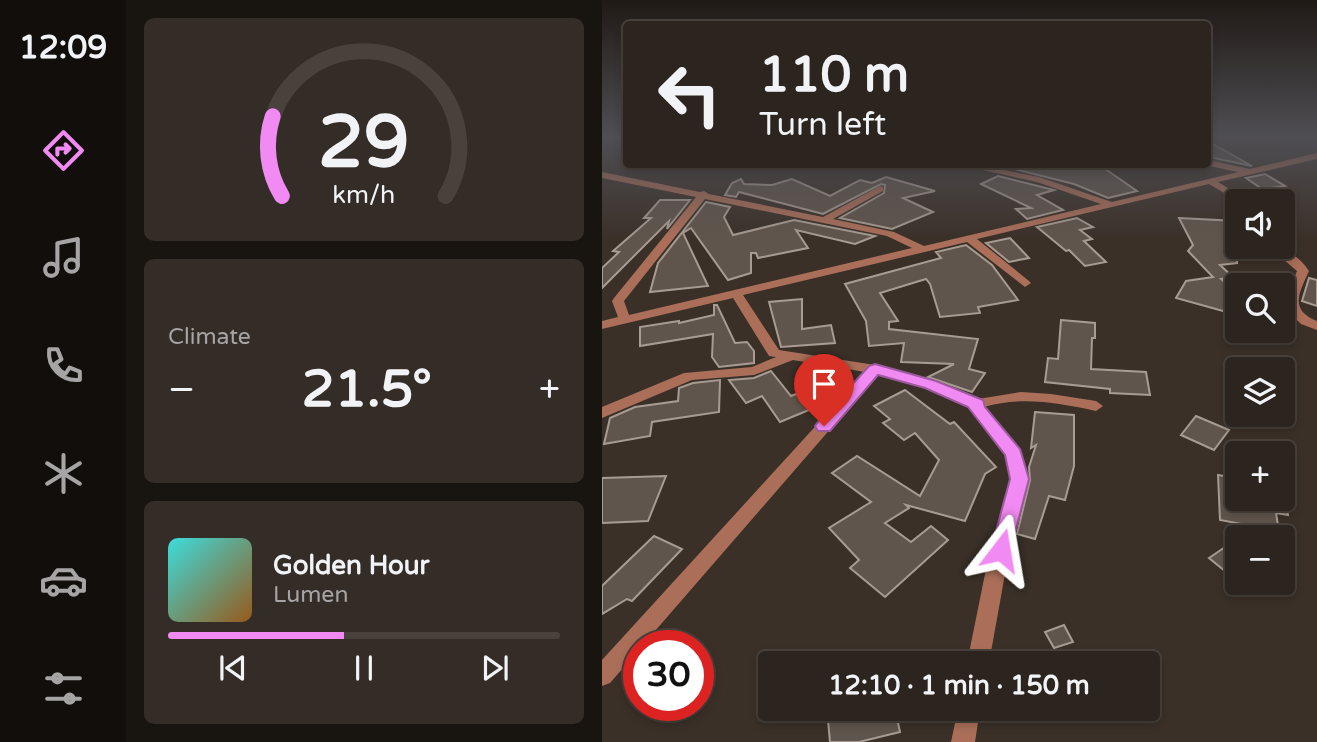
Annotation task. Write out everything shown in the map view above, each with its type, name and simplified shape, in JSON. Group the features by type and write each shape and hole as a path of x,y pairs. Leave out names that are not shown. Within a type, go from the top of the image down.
{"street":[{"path":"997,172 1039,180 1112,205"},
{"path":"1247,172 1253,173"},
{"path":"602,325 1258,172"},
{"path":"602,175 890,234 922,249"},
{"path":"1213,183 1225,190"},
{"path":"825,220 880,189"},
{"path":"625,320 618,301 704,194"},
{"path":"969,238 1025,283"},
{"path":"1290,259 1303,271 1291,296 1291,306 1297,318 1317,326"},
{"path":"1300,266 1317,268"},
{"path":"735,292 774,353 875,369 930,385 977,404 992,398 1047,396 1096,406"},
{"path":"602,413 689,376 754,371 789,357"},
{"path":"602,676 875,369"},
{"path":"977,404 977,408 1014,453 1019,479 995,574 980,651"},
{"path":"962,742 966,721"}],"building":[{"path":"1025,172 1109,172 1137,191 1108,198 1074,184"},
{"path":"1265,174 1285,186 1262,189 1246,178"},
{"path":"998,176 1054,190 1037,195 1063,210 1027,219 1016,209 1031,208 981,184"},
{"path":"886,177 935,191 903,198 933,212 892,229 840,218 884,193 885,185 881,184 823,214 739,192 736,197 725,195 732,183 741,179 744,184 772,185 792,179 830,196 860,180 872,183"},
{"path":"660,200 690,200 667,229 669,221 602,288 602,268 619,252 613,251 651,218 644,218"},
{"path":"706,202 730,207 724,217 733,235 794,220 875,236 855,244 796,230 808,248 758,258 756,253 751,253 751,273 728,280 691,228 683,233 708,286 650,292 658,263"},
{"path":"1077,218 1093,227 1080,230 1092,239 1084,241 1106,262 1085,266 1069,250 1066,251 1037,227"},
{"path":"1179,218 1225,220 1225,259 1237,259 1237,263 1220,265 1229,273 1225,273 1225,278 1221,279 1225,283 1225,311 1176,298 1186,281 1213,277 1188,251 1193,245"},
{"path":"1010,238 1029,258 1009,262 986,243"},
{"path":"966,245 992,265 1018,300 978,307 980,313 940,317 926,279 880,293 898,321 889,322 889,329 978,339 969,369 985,373 972,392 928,377 954,364 901,362 904,343 869,346 866,321 845,284 941,258 936,252"},
{"path":"1309,278 1317,280 1317,306 1302,301"},
{"path":"802,299 802,329 831,325 835,343 781,347 769,302"},
{"path":"714,305 717,305 735,343 747,342 754,351 754,363 719,367 712,357 713,334 640,346 640,327 679,323 714,315"},
{"path":"1061,320 1095,323 1091,369 1146,372 1150,395 1110,393 1110,389 1045,382 1048,358 1058,359"},
{"path":"771,371 791,396 804,391 816,407 780,422 762,396 746,403 729,380 754,378"},
{"path":"720,380 719,412 652,422 650,436 604,444 610,418 635,407 678,401 679,388 693,383"},
{"path":"905,390 950,424 954,422 996,467 985,474 965,521 906,505 909,508 885,523 911,542 931,526 948,540 885,597 850,568 859,560 829,528 871,502 832,473 857,456 920,496 939,460 915,433 904,440 883,423 890,419 874,406"},
{"path":"1035,412 1074,415 1074,466 1065,500 1049,496 1035,539 1017,534 1030,480 1029,467 1036,445 1031,448"},
{"path":"1196,416 1229,430 1214,450 1181,435"},
{"path":"1218,475 1225,476 1225,511 1288,511 1288,515 1276,513 1278,525 1247,525 1220,520"},
{"path":"666,476 648,521 602,523 602,478"},
{"path":"654,536 682,549 632,601 627,599 602,614 602,586"},
{"path":"1225,547 1225,571 1209,558"},
{"path":"1064,625 1073,642 1054,648 1045,632"},
{"path":"828,721 898,721 900,732 859,742 830,742"}],"route":[{"path":"824,426 875,369 930,385 977,404 977,408 1014,453 1019,479 1001,550"}]}
